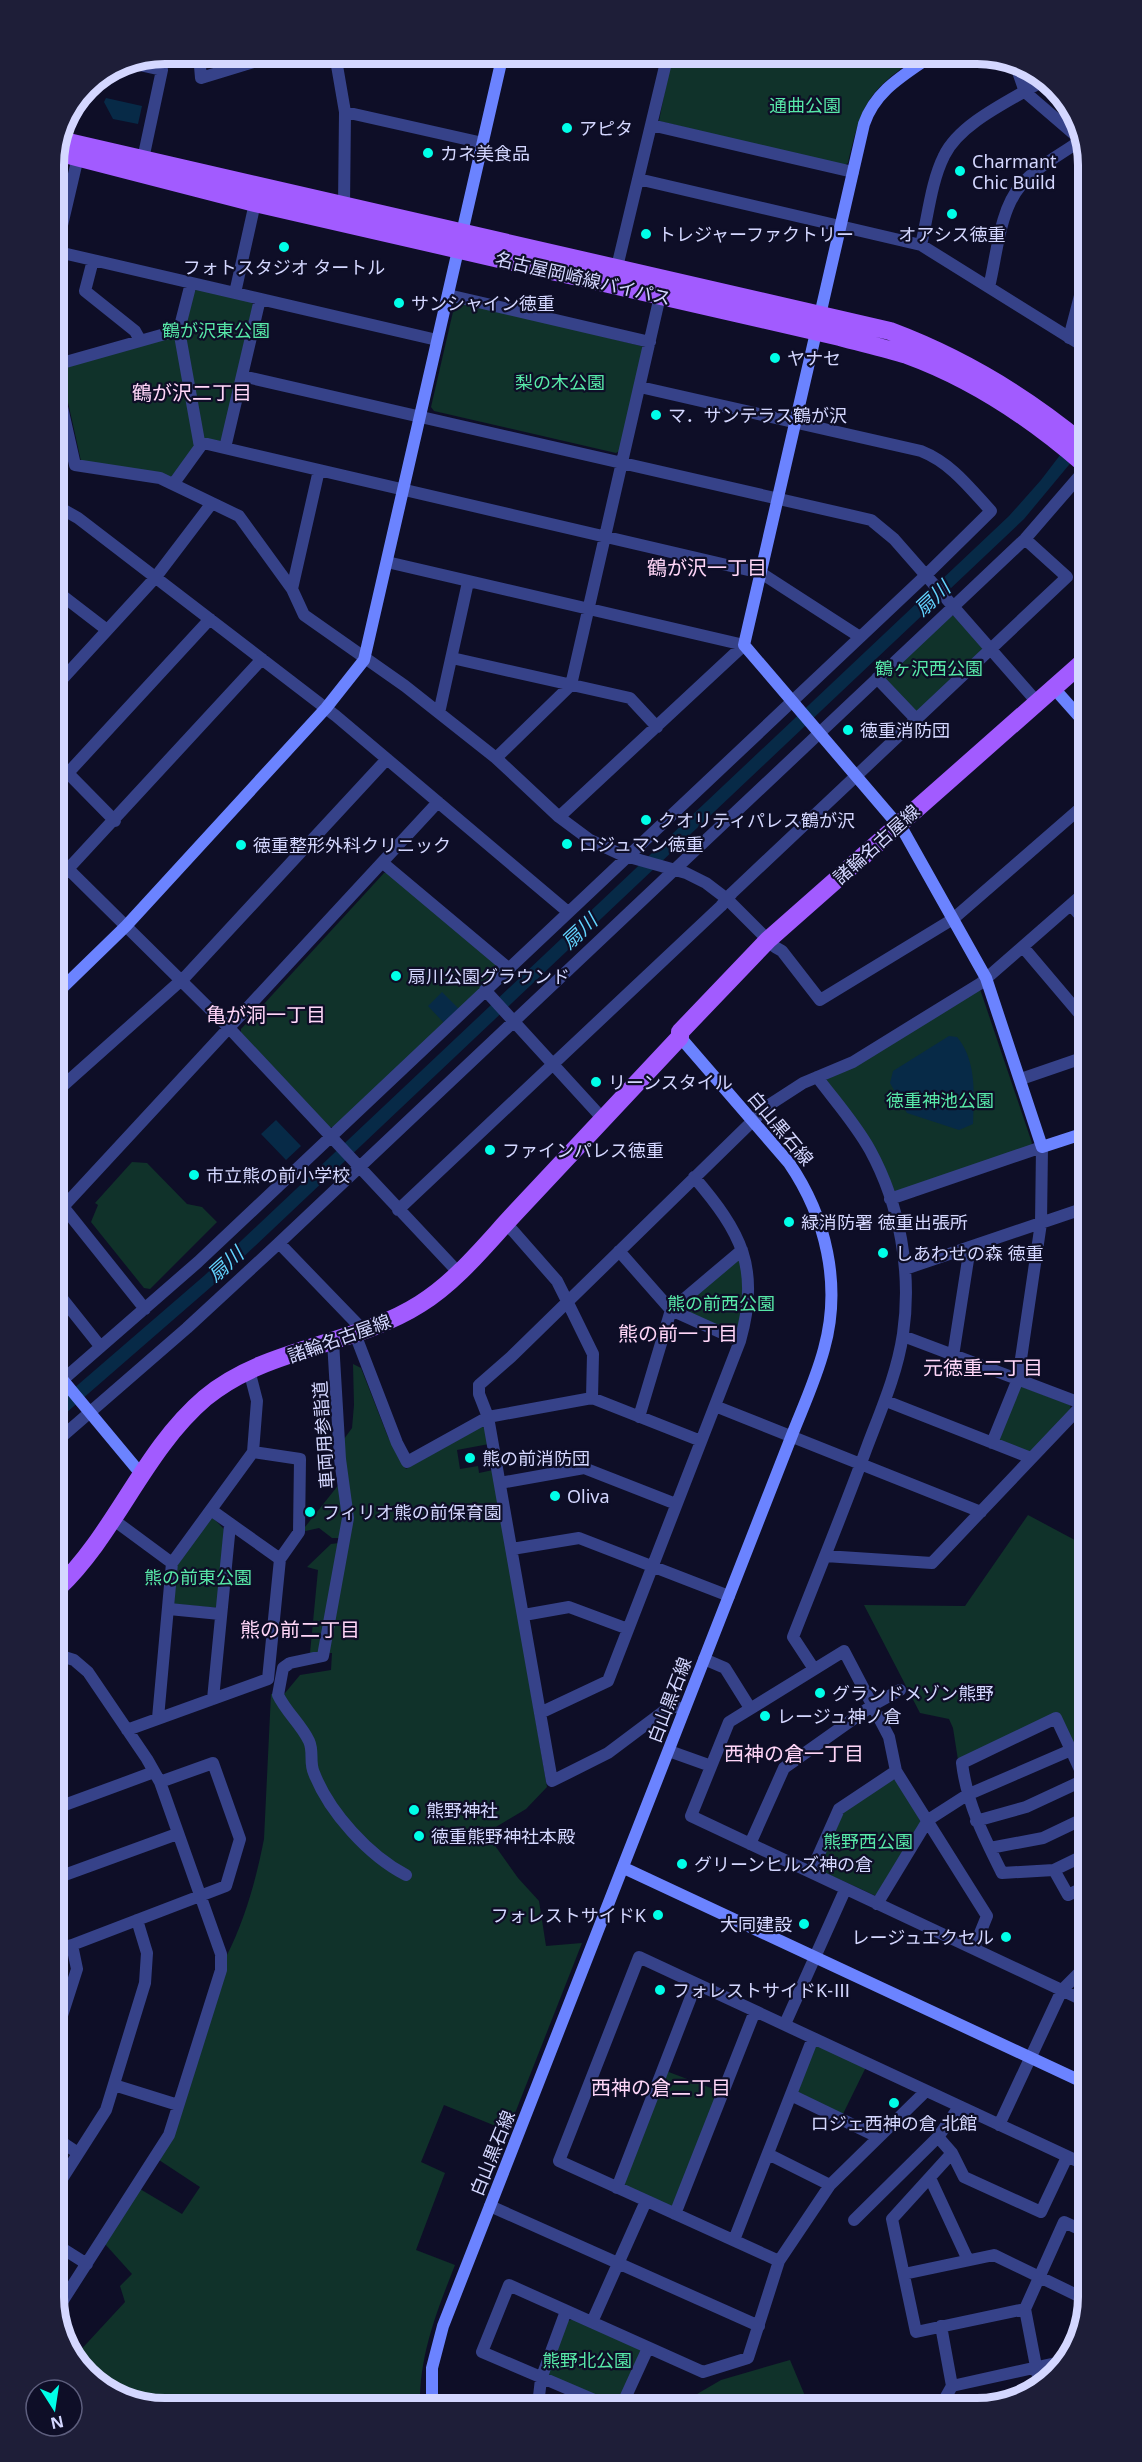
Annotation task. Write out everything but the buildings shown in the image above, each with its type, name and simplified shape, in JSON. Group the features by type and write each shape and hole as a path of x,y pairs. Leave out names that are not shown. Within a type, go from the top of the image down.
{"main road":[{"name":"名古屋岡崎線バイパス","path":"68,142 344,205 461,241 660,296 819,323"},
{"name":"名古屋岡崎線バイパス","path":"66,154 255,203 617,267 819,323 958,377 1078,442"},
{"name":"名古屋岡崎線バイパス","path":"1058,433 1078,456"},
{"name":"諸輪名古屋線","path":"64,1581 80,1564 175,1427 192,1409 249,1370 380,1326 419,1305 458,1272 506,1223 680,1037 687,1037 772,944 1078,666"},
{"name":"諸輪名古屋線","path":"901,828 1078,679"}],"street":[{"path":"200,64 201,78 247,64"},
{"path":"337,64 345,112 344,205"},
{"path":"65,986 126,926 326,708 364,660 501,64"},
{"path":"617,267 665,65"},
{"path":"560,817 744,645 864,124 877,98 886,88 919,65"},
{"path":"143,159 162,70 145,66"},
{"path":"1019,74 1025,92 1071,131"},
{"path":"921,244 939,166 953,141 973,124 1037,84"},
{"path":"345,112 483,143"},
{"path":"651,125 853,172"},
{"path":"989,287 1007,211 1013,196 1031,176 1076,145"},
{"path":"65,210 78,157"},
{"path":"638,179 921,244 1078,343"},
{"path":"235,293 255,203"},
{"path":"65,253 437,340"},
{"path":"93,260 85,291 135,331 140,340"},
{"path":"174,483 200,447 179,330 191,283"},
{"path":"448,295 650,342"},
{"path":"496,758 571,685 660,296"},
{"path":"225,448 260,299"},
{"path":"1069,338 1078,303"},
{"path":"65,362 179,330"},
{"path":"242,375 870,520 894,539 1037,702"},
{"path":"64,1379 334,1140 489,995 508,968 628,854 796,705 860,637 930,580 991,511 952,468 939,458 907,448 640,387"},
{"path":"65,434 75,465 160,478 239,516 292,589 304,615 364,660 405,686 496,758 560,817 590,840 622,855 628,854 675,869 706,883 727,899 782,951 820,1000 953,919 1078,810"},
{"path":"199,442 760,573 860,637"},
{"path":"292,589 320,470"},
{"path":"64,1432 85,1407 187,1328 279,1243 355,1163 509,1017 675,869 816,729 877,678 1025,539 1078,478"},
{"path":"65,673 155,578 212,503"},
{"path":"65,511 78,518 326,708 568,912"},
{"path":"398,1210 553,1066 1067,577 1025,539"},
{"path":"387,562 744,645 901,828 986,978 1042,1147 1041,1223 1018,1379 992,1443"},
{"path":"439,714 468,582"},
{"path":"65,598 107,630"},
{"path":"68,773 210,619"},
{"path":"452,658 630,698 657,727"},
{"path":"65,874 262,659"},
{"path":"877,678 916,719"},
{"path":"1060,695 1078,715"},
{"path":"65,1084 181,980 387,759"},
{"path":"65,770 115,821"},
{"path":"65,1198 230,1029 438,802"},
{"path":"383,863 508,968"},
{"path":"65,866 230,1029 458,1272"},
{"path":"684,1710 672,1705 608,1753 552,1781 488,1417 478,1394 478,1385 511,1357 769,1105 817,1077 853,1062 986,978 1078,899"},
{"path":"1071,905 1078,913"},
{"path":"1023,947 1078,1011"},
{"path":"489,995 603,1119"},
{"name":"白山黒石線","path":"432,2397 432,2368 443,2326 624,1868 824,1350 831,1309 832,1280 820,1222 804,1184 680,1037"},
{"path":"1021,1079 1078,1060"},
{"path":"814,1669 793,1636 885,1401 903,1336 905,1269 900,1233 890,1198 871,1152 857,1128 817,1077"},
{"path":"890,1198 1078,1135"},
{"path":"540,1713 608,1681 740,1341 747,1317 749,1296 742,1250 726,1215 694,1177"},
{"path":"65,1209 145,1309"},
{"path":"905,1269 1078,1210"},
{"path":"506,1223 557,1281 567,1301 593,1354 592,1398"},
{"path":"279,1243 359,1333 397,1443 407,1462 488,1417 592,1398 701,1441"},
{"path":"953,1356 969,1247"},
{"path":"639,1417 671,1310 742,1250"},
{"path":"619,1251 671,1310 740,1341"},
{"path":"64,1301 100,1346"},
{"path":"903,1336 1078,1402"},
{"name":"車両用参詣道","path":"333,1341 346,1527 323,1656 290,1663 283,1668 278,1695 312,1748 311,1765 325,1797 348,1828 406,1875"},
{"path":"158,1718 172,1563 253,1452 257,1401 249,1370"},
{"path":"64,1384 141,1474"},
{"path":"885,1401 1031,1458"},
{"path":"715,1406 981,1512"},
{"path":"825,1556 932,1563 1078,1409"},
{"path":"127,1730 268,1679 280,1559 299,1532 300,1459 253,1452"},
{"path":"500,1483 584,1468 676,1503"},
{"path":"211,1510 280,1559"},
{"path":"111,1518 172,1563"},
{"path":"213,1699 230,1525"},
{"path":"512,1548 579,1538 729,1596"},
{"path":"524,1615 569,1607 628,1629"},
{"path":"169,1609 220,1614"},
{"path":"974,1948 987,1916 896,1771 889,1737 844,1651 729,1722 692,1816 1078,1998"},
{"path":"64,1657 74,1660 86,1671 157,1777 221,1954 221,1970 178,2105 162,2147 64,2299"},
{"path":"704,1659 725,1668 750,1708"},
{"path":"750,1844 784,1768 873,1705 900,1690"},
{"path":"1078,1766 1056,1718 962,1763 967,1795 976,1821 1002,1873 1054,1870 1078,1858"},
{"path":"877,1904 928,1820 967,1795 1071,1750"},
{"path":"669,1751 711,1766"},
{"path":"64,1805 157,1777 213,1763 240,1839 226,1886 64,1947"},
{"path":"811,1872 839,1809 896,1771"},
{"path":"976,1821 1026,1807 1078,1785"},
{"path":"990,1848 1043,1838 1078,1821"},
{"path":"64,1875 177,1834"},
{"path":"624,1868 1078,2080"},
{"path":"1054,1870 1068,1895 1078,1890"},
{"path":"785,2024 845,1890"},
{"path":"64,2175 106,2110 148,1972 147,1953 137,1920"},
{"path":"64,2008 76,1969 72,1945"},
{"path":"779,2261 559,2161 639,1957 1078,2162"},
{"path":"999,2125 1062,1990 1078,1974"},
{"path":"617,2188 696,1984"},
{"path":"675,2214 755,2011"},
{"path":"734,2240 813,2038"},
{"path":"114,2085 178,2105"},
{"path":"587,2398 482,2352 509,2285 703,2372 748,2358 779,2261 830,2185 926,2091"},
{"path":"791,2095 878,2137"},
{"path":"854,2220 938,2137 959,2107"},
{"path":"938,2137 952,2153 964,2177 1041,2212 1067,2157"},
{"path":"64,2144 78,2153"},
{"path":"952,2153 892,2219 916,2332 1025,2309"},
{"path":"768,2154 830,2185"},
{"path":"930,2178 968,2260"},
{"path":"592,2322 646,2201"},
{"path":"490,2206 759,2326"},
{"path":"1038,2377 1025,2309 1064,2222 1078,2228"},
{"path":"64,2250 87,2264"},
{"path":"904,2274 994,2255 1078,2295"},
{"path":"539,2397 541,2379 566,2311"},
{"path":"941,2326 952,2386 945,2398"},
{"path":"625,2398 648,2348"},
{"path":"952,2386 1051,2364"}],"green space":[{"name":"通曲公園","path":"670,65 907,65 879,88 870,99 858,125 848,163 843,166 659,121"},
{"name":"鶴が沢東公園","path":"197,289 251,301 253,305 222,440 218,442 203,439 183,333 193,293"},
{"name":"梨の木公園","path":"459,300 645,347 621,450 616,453 434,411 431,407 455,303"},
{"path":"173,335 178,337 196,447 170,478 81,461 65,388 65,365"},
{"name":"鶴ヶ沢西公園","path":"950,616 955,616 983,647 982,651 918,712 913,712 885,682 885,677"},
{"path":"384,873 388,873 499,964 500,970 336,1127 329,1127 241,1035 241,1029"},
{"name":"徳重神池公園","path":"980,989 1032,1143 1030,1148 895,1192 826,1079"},
{"path":"132,1162 147,1163 187,1204 202,1207 217,1222 150,1289 144,1288 91,1222 98,1205 95,1203"},
{"name":"熊の前西公園","path":"736,1260 742,1262 745,1279 738,1334 682,1311 682,1306"},
{"path":"353,1364 361,1368 388,1437 406,1469 481,1426 486,1429 489,1444 457,1450 460,1469 478,1466 479,1473 493,1470 547,1787 526,1809 486,1833 518,1878 539,1901 546,1946 582,1943 508,2131 444,2105 421,2162 445,2173 416,2250 455,2265 430,2334 420,2397 146,2396 121,2387 104,2377 81,2350 125,2302 120,2286 132,2274 105,2244 140,2189 182,2214 200,2187 159,2160 226,1957 249,1900 257,1870 264,1839 271,1694 285,1693 300,1675 331,1670 332,1653 310,1653 318,1570 307,1567 331,1544 339,1543 340,1538 332,1538 319,1528 301,1532 344,1478 344,1439 352,1428"},
{"path":"1020,1386 1070,1405 1071,1411 1033,1451 1028,1452 998,1440"},
{"path":"1028,1515 1078,1542 1078,1753 1058,1712 958,1760 953,1728 949,1719 920,1713 864,1605 965,1606"},
{"name":"熊の前東公園","path":"213,1518 224,1529 218,1608 174,1604 176,1567 209,1519"},
{"name":"熊野西公園","path":"892,1780 898,1780 921,1822 876,1896 817,1869 841,1814"},
{"path":"818,2045 866,2067 842,2116 800,2096 797,2091 814,2046"},
{"path":"666,2071 719,2091 674,2205 668,2207 626,2188 624,2181"},
{"name":"熊野北公園","path":"573,2319 641,2349 621,2398 597,2398 550,2379 548,2373 568,2321"},
{"path":"790,2360 806,2398 691,2398 721,2380"}],"water":[{"path":"106,98 142,106 138,124 113,119 104,102"},
{"name":"扇川","path":"1078,432 1078,454 1024,519 219,1280 64,1414 64,1396 205,1275 1009,516 1041,480"},
{"path":"442,992 459,1009 444,1023 428,1006"},
{"path":"949,1036 957,1037 963,1046 973,1078 973,1124 959,1130 907,1113 890,1083 893,1071"},
{"path":"276,1120 301,1146 286,1160 261,1134"}],"place":[{"name":"アピタ","path":"567,128"},
{"name":"カネ美食品","path":"428,153"},
{"name":"Charmant Chic Build","path":"960,171"},
{"name":"オアシス徳重","path":"952,214"},
{"name":"トレジャーファクトリー","path":"646,234"},
{"name":"フォトスタジオ タートル","path":"284,247"},
{"name":"サンシャイン徳重","path":"399,303"},
{"name":"ヤナセ","path":"775,358"},
{"name":"マ．サンテラス鶴が沢","path":"656,415"},
{"name":"徳重消防団","path":"848,730"},
{"name":"クオリティパレス鶴が沢","path":"646,820"},
{"name":"ロジュマン徳重","path":"567,844"},
{"name":"徳重整形外科クリニック","path":"241,845"},
{"name":"扇川公園グラウンド","path":"396,976"},
{"name":"リーンスタイル","path":"596,1082"},
{"name":"ファインパレス徳重","path":"490,1150"},
{"name":"市立熊の前小学校","path":"194,1175"},
{"name":"緑消防署 徳重出張所","path":"789,1222"},
{"name":"しあわせの森 徳重","path":"883,1253"},
{"name":"熊の前消防団","path":"470,1458"},
{"name":"Oliva","path":"555,1496"},
{"name":"フィリオ熊の前保育園","path":"310,1512"},
{"name":"グランドメゾン熊野","path":"820,1693"},
{"name":"レージュ神ノ倉","path":"765,1716"},
{"name":"熊野神社","path":"414,1810"},
{"name":"徳重熊野神社本殿","path":"419,1836"},
{"name":"グリーンヒルズ神の倉","path":"682,1864"},
{"name":"フォレストサイドK","path":"658,1915"},
{"name":"大同建設","path":"804,1924"},
{"name":"レージュエクセル","path":"1006,1937"},
{"name":"フォレストサイドK-Ⅲ","path":"660,1990"},
{"name":"ロジェ西神の倉 北館","path":"894,2103"}],"district":[{"name":"鶴が沢二丁目","path":"192,392"},
{"name":"鶴が沢一丁目","path":"707,567"},
{"name":"亀が洞一丁目","path":"266,1014"},
{"name":"熊の前一丁目","path":"678,1333"},
{"name":"元徳重二丁目","path":"983,1367"},
{"name":"熊の前二丁目","path":"300,1629"},
{"name":"西神の倉一丁目","path":"794,1753"},
{"name":"西神の倉二丁目","path":"661,2087"}]}
